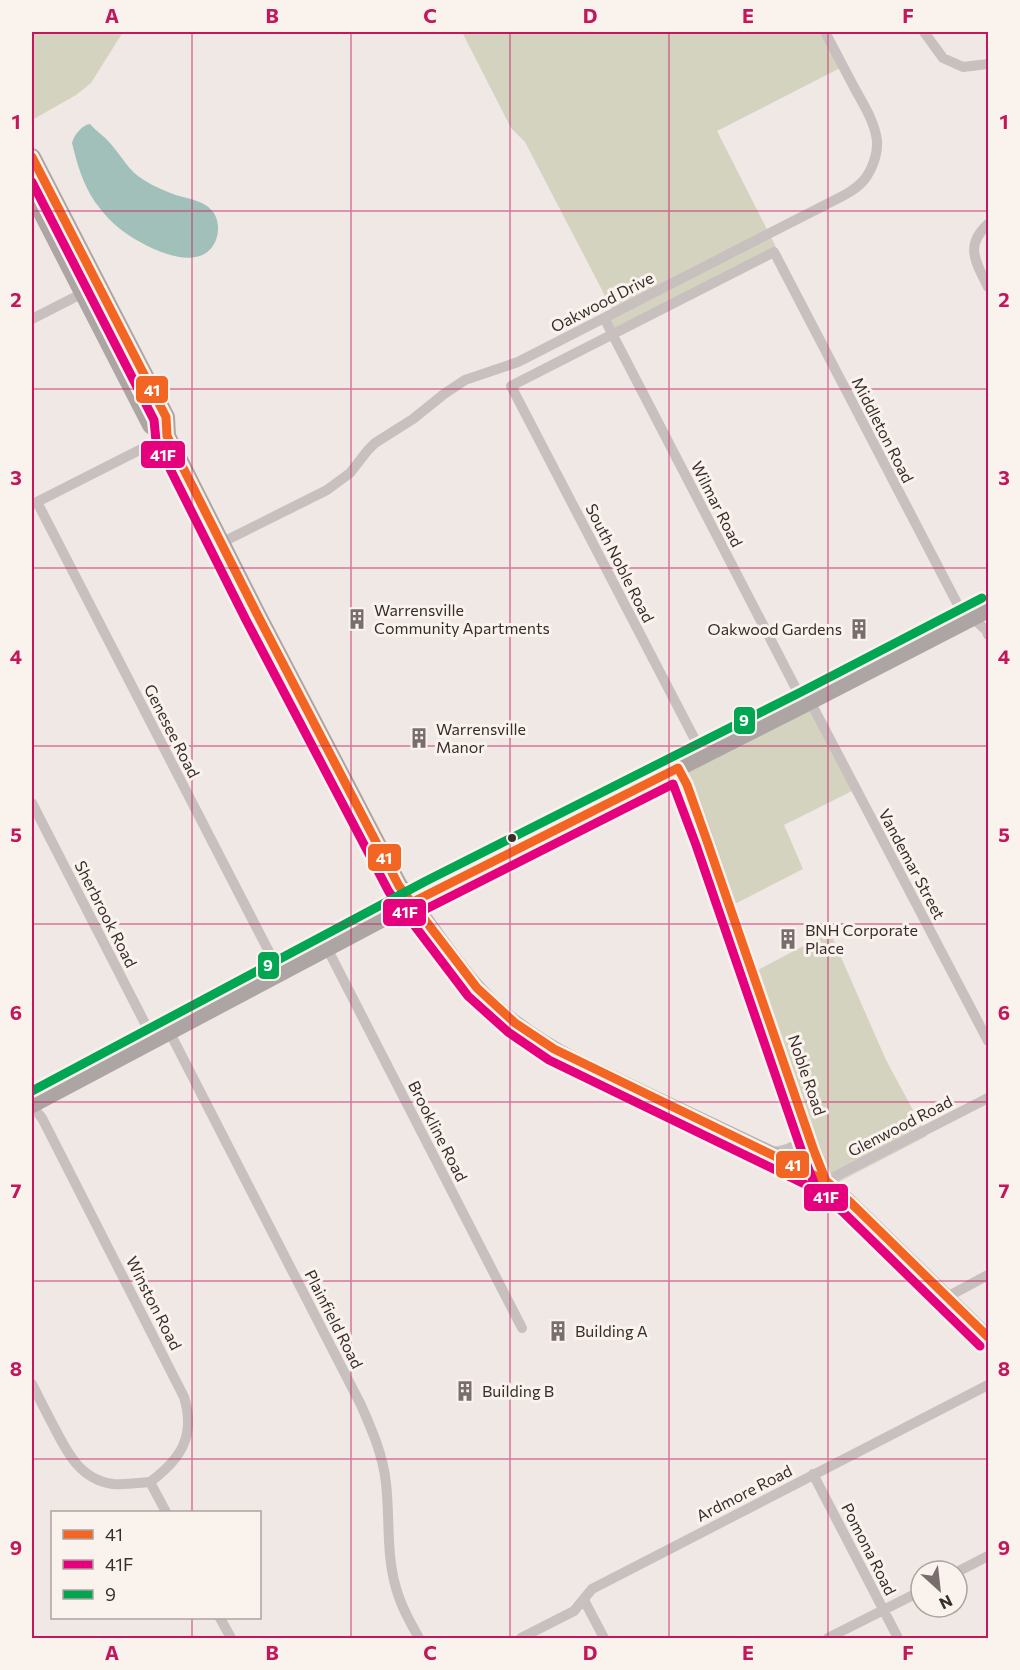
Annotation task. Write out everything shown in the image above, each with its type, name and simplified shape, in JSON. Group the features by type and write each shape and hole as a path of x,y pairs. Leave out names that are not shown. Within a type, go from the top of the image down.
{"main road":[{"path":"32,157 90,289"},
{"path":"32,193 166,417 167,436 399,886 477,988 515,1023 536,1038 577,1061 826,1181"},
{"path":"32,1105 413,902 988,609"},
{"name":"Noble Road","path":"826,1181 988,1337"}],"street":[{"name":"Oakwood Drive","path":"221,543 327,490 350,472 375,443 413,419 465,380 518,362 852,191 871,169 876,155 877,140 865,107 825,32"},
{"path":"924,32 943,58 963,66 988,64"},
{"path":"988,224 974,242 973,252 988,286"},
{"name":"Middleton Road","path":"612,334 774,252 958,605 986,630 988,635"},
{"path":"32,319 90,289"},
{"name":"Wilmar Road","path":"604,318 807,703"},
{"name":"South Noble Road","path":"612,334 511,386 703,755"},
{"path":"34,504 167,436"},
{"name":"Genesee Road","path":"34,504 280,973"},
{"name":"Vandemar Street","path":"807,703 988,1041"},
{"name":"Noble Road","path":"678,768 687,785 826,1181"},
{"name":"Sherbrook Road","path":"32,803 161,1035"},
{"name":"Brookline Road","path":"327,948 522,1328"},
{"name":"Plainfield Road","path":"161,1035 361,1405 377,1444 386,1483 391,1563 396,1588 418,1638"},
{"name":"Glenwood Road","path":"826,1181 988,1098"},
{"name":"Winston Road","path":"32,1105 47,1127 184,1396 189,1424 183,1446 172,1462 150,1482"},
{"path":"772,1154 796,1148 803,1139 806,1129"},
{"path":"947,1297 988,1275"},
{"path":"32,1384 64,1448 83,1472 99,1480 115,1484 150,1482 165,1511"},
{"name":"Ardmore Road","path":"521,1638 574,1611 592,1589 988,1385"},
{"name":"Pomona Road","path":"813,1474 898,1638"},
{"path":"969,1566 988,1556"},
{"path":"828,1638 909,1597"},
{"path":"584,1600 604,1638"},
{"path":"221,1619 231,1638"}],"green space":[{"path":"32,32 123,32 91,83 76,95 32,120"},
{"path":"462,32 828,32 846,65 717,131 779,253 612,334 604,318 614,313 525,142 511,128"},
{"path":"810,701 856,789 784,825 803,869 729,907 678,768"},
{"path":"830,932 886,1060 927,1136 831,1186 752,973"}],"water":[{"path":"90,124 108,140 139,177 158,188 206,205 214,213 218,230 216,240 209,251 186,258 172,256 133,238 108,218 87,188 72,143 79,131"}],"transit line":[{"name":"41","path":"32,157 166,417 167,436 399,886 477,988 515,1023 554,1049 826,1181 988,1337"},
{"name":"41F","path":"32,182 154,420 156,441 246,620 389,892 468,996 508,1032 549,1060 819,1191 980,1346"},
{"name":"9","path":"32,1091 426,881 982,598"},
{"name":"41","path":"413,902 678,768 687,785 707,841 814,1151 826,1181 837,1190"},
{"name":"41F","path":"418,913 673,784 803,1155 816,1188 829,1199"}],"place":[{"name":"Warrensville Community Apartments","path":"357,619"},
{"name":"Oakwood Gardens","path":"859,629"},
{"name":"Warrensville Manor","path":"419,738"},
{"name":"BNH Corporate Place","path":"788,939"},
{"name":"Building A","path":"558,1331"},
{"name":"Building B","path":"465,1391"}]}
